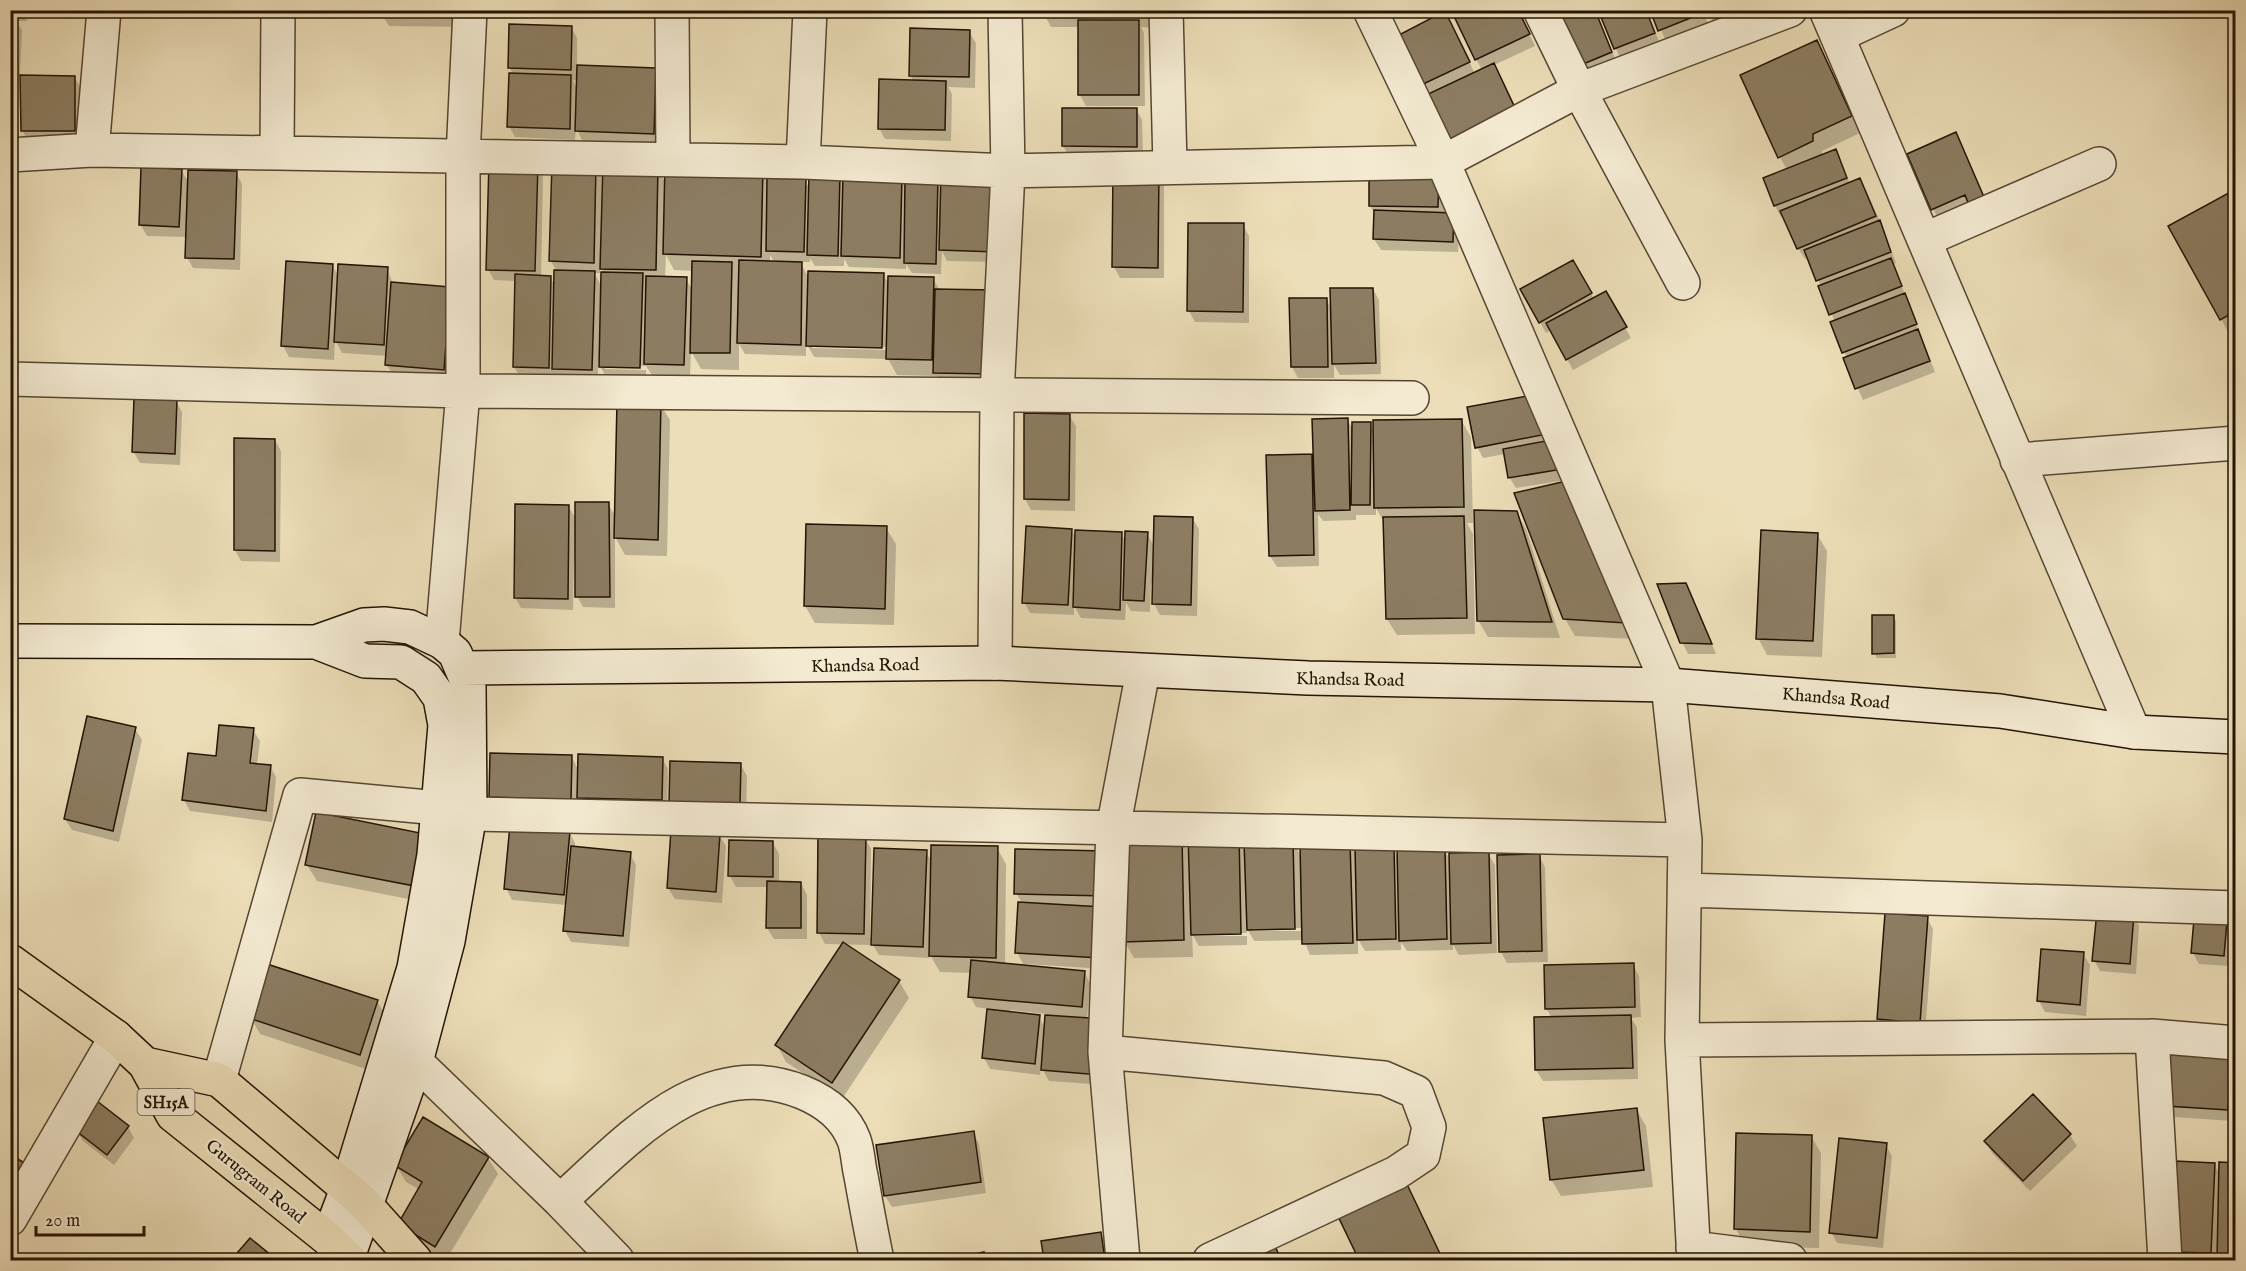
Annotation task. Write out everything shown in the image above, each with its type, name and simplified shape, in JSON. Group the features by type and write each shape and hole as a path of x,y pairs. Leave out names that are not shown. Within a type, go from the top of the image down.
{"main road":[{"name":"Gurugram Road","path":"10,961 116,1037 145,1064 173,1115 342,1252"},
{"name":"SH15A","path":"145,1064 219,1080 356,1196 415,1260"}],"street":[{"path":"92,150 104,10"},
{"path":"277,153 278,10"},
{"path":"442,642 463,391 463,157 470,10"},
{"path":"672,10 673,159"},
{"path":"803,162 810,10"},
{"path":"995,663 997,395 1008,171 1005,10"},
{"path":"1166,10 1170,166"},
{"path":"1370,10 1443,162 1668,685 1685,840 1682,1040 1694,1254 1790,1260"},
{"path":"1540,10 1579,90 1683,283"},
{"path":"10,155 92,150 673,159 1008,171 1443,162 1579,90 1790,10"},
{"path":"1893,10 1831,23 2134,732"},
{"path":"1924,240 2099,164"},
{"path":"10,379 463,391 1412,398"},
{"path":"2018,460 2235,443"},
{"path":"10,641 316,642 364,625 384,624 410,627 442,642 455,653 469,686 470,814 447,941 416,1062 356,1196"},
{"path":"316,642 365,661 400,662 426,678 440,698 445,725 434,855 414,968 342,1252"},
{"name":"Khandsa Road","path":"463,668 995,663 1308,678 1668,685 2000,711 2134,732 2235,737"},
{"path":"1123,1260 1105,1052 1113,829 1143,671"},
{"path":"219,1080 300,795 438,808 470,814 1685,840"},
{"path":"1685,890 2235,908"},
{"path":"1682,1040 2152,1036 2235,1043"},
{"path":"2152,1036 2164,1260"},
{"path":"10,1219 116,1037"},
{"path":"1105,1052 1384,1078 1416,1092 1429,1127 1423,1155 1396,1173 1210,1260"},
{"path":"416,1062 560,1201 617,1260"},
{"path":"560,1201 658,1114 705,1089 753,1082 790,1087 818,1098 839,1115 854,1140 877,1260"}],"building":[{"path":"381,10 468,10 468,16 381,15"},
{"path":"1043,10 1152,10 1152,17 1043,16"},
{"path":"1456,10 1518,10 1530,34 1475,60 1452,12"},
{"path":"1552,10 1595,10 1612,52 1576,67"},
{"path":"1598,10 1646,10 1655,33 1614,49"},
{"path":"1650,10 1702,10 1703,13 1658,31"},
{"path":"1705,10 1725,10 1708,17"},
{"path":"1445,11 1470,62 1419,86 1395,37"},
{"path":"10,17 16,17 14,64 10,64"},
{"path":"1078,20 1139,20 1139,95 1078,95"},
{"path":"509,24 572,26 571,70 508,68"},
{"path":"910,28 970,30 969,77 909,76"},
{"path":"1817,40 1852,116 1813,134 1813,141 1778,158 1740,75"},
{"path":"1494,63 1516,110 1448,142 1426,95"},
{"path":"577,65 656,68 654,134 575,131"},
{"path":"509,73 571,75 570,129 507,127"},
{"path":"20,75 75,76 75,131 21,131"},
{"path":"879,79 946,81 945,130 878,129"},
{"path":"1062,108 1137,108 1137,147 1062,146"},
{"path":"1956,132 1987,204 1971,210 1965,195 1931,210 1907,154"},
{"path":"1836,149 1847,178 1774,206 1763,178"},
{"path":"489,161 538,162 535,271 486,270"},
{"path":"552,163 596,164 594,263 549,261"},
{"path":"665,163 763,166 761,257 663,254"},
{"path":"603,164 658,166 656,270 600,269"},
{"path":"1369,166 1439,167 1438,207 1369,206"},
{"path":"141,167 182,169 179,227 139,225"},
{"path":"1113,168 1159,168 1158,268 1112,267"},
{"path":"188,170 237,171 234,259 185,258"},
{"path":"809,173 840,174 838,256 807,255"},
{"path":"843,175 902,176 900,258 841,256"},
{"path":"941,175 1000,177 997,252 939,250"},
{"path":"905,177 938,178 936,264 904,263"},
{"path":"767,178 806,179 804,252 766,251"},
{"path":"1860,178 1876,216 1797,249 1780,211"},
{"path":"2236,189 2236,311 2220,320 2168,226"},
{"path":"1374,210 1454,213 1453,242 1373,239"},
{"path":"1880,220 1891,252 1816,281 1804,250"},
{"path":"1188,223 1244,223 1243,312 1187,311"},
{"path":"1891,258 1902,286 1829,315 1818,286"},
{"path":"739,260 802,262 801,345 737,343"},
{"path":"1573,260 1592,293 1539,323 1520,289"},
{"path":"286,261 333,264 328,349 281,346"},
{"path":"692,261 732,262 730,353 690,353"},
{"path":"338,264 388,267 384,345 334,342"},
{"path":"554,270 595,271 592,370 552,369"},
{"path":"808,271 884,273 882,348 806,346"},
{"path":"601,272 643,273 640,368 599,367"},
{"path":"515,274 551,276 549,368 513,367"},
{"path":"646,276 687,277 684,365 644,364"},
{"path":"888,276 934,277 932,360 886,359"},
{"path":"391,282 450,287 444,370 385,365"},
{"path":"1330,288 1373,288 1376,363 1332,364"},
{"path":"935,289 994,290 992,374 933,373"},
{"path":"1606,291 1627,327 1566,360 1546,323"},
{"path":"1905,293 1917,324 1842,353 1830,322"},
{"path":"1289,298 1327,298 1328,367 1291,367"},
{"path":"1918,329 1930,361 1855,389 1843,358"},
{"path":"1539,394 1547,434 1475,448 1467,407"},
{"path":"134,398 177,399 175,454 132,452"},
{"path":"617,401 661,402 658,540 614,538"},
{"path":"1024,413 1070,414 1069,500 1024,499"},
{"path":"1348,418 1350,510 1315,511 1312,419"},
{"path":"1462,419 1464,507 1374,508 1373,420"},
{"path":"1352,422 1371,422 1370,505 1351,505"},
{"path":"234,438 275,439 275,551 234,550"},
{"path":"1557,439 1563,469 1508,478 1503,449"},
{"path":"1312,454 1314,555 1269,556 1266,455"},
{"path":"1571,480 1626,623 1563,619 1514,493"},
{"path":"575,502 609,502 610,597 575,597"},
{"path":"515,504 569,505 568,599 514,598"},
{"path":"1474,510 1517,511 1552,622 1477,621"},
{"path":"1154,516 1193,517 1191,605 1152,604"},
{"path":"1464,516 1467,618 1386,619 1383,517"},
{"path":"806,524 887,526 885,609 804,606"},
{"path":"1026,526 1072,529 1068,605 1022,603"},
{"path":"1075,530 1122,532 1120,610 1073,607"},
{"path":"1761,530 1818,533 1813,641 1756,639"},
{"path":"1125,531 1148,532 1144,601 1123,600"},
{"path":"1686,583 1712,644 1680,643 1657,584"},
{"path":"1872,615 1894,615 1894,653 1872,654"},
{"path":"87,716 136,727 113,831 64,819"},
{"path":"219,725 254,728 250,763 271,765 266,811 182,800 188,753 216,756"},
{"path":"490,753 572,755 571,800 489,797"},
{"path":"578,754 663,757 662,800 577,798"},
{"path":"670,761 741,763 740,804 669,803"},
{"path":"316,812 435,836 425,888 305,865"},
{"path":"510,825 570,831 564,895 504,889"},
{"path":"671,830 720,834 716,892 667,888"},
{"path":"1239,833 1241,934 1191,935 1188,834"},
{"path":"818,835 866,836 864,934 817,933"},
{"path":"1182,835 1184,940 1123,942 1120,836"},
{"path":"729,840 773,841 773,877 728,876"},
{"path":"1293,840 1295,929 1247,930 1244,841"},
{"path":"1350,842 1353,943 1302,944 1300,843"},
{"path":"931,845 998,846 996,958 929,956"},
{"path":"571,846 631,852 623,936 563,931"},
{"path":"1394,846 1396,939 1357,940 1355,847"},
{"path":"874,848 927,850 923,947 871,945"},
{"path":"1397,848 1445,848 1447,939 1399,941"},
{"path":"1015,849 1106,851 1105,896 1014,894"},
{"path":"1489,852 1491,943 1451,944 1449,853"},
{"path":"1540,854 1542,951 1499,952 1497,855"},
{"path":"767,881 801,882 801,928 766,928"},
{"path":"1018,902 1103,907 1100,958 1015,953"},
{"path":"2195,908 2228,910 2224,956 2191,953"},
{"path":"2097,911 2134,914 2130,964 2092,961"},
{"path":"1885,913 1928,916 1920,1023 1877,1019"},
{"path":"843,942 900,980 832,1083 775,1045"},
{"path":"2041,949 2084,952 2080,1005 2037,1001"},
{"path":"971,960 1085,971 1082,1007 968,997"},
{"path":"1634,963 1635,1007 1545,1009 1544,965"},
{"path":"267,964 378,1000 360,1055 249,1018"},
{"path":"987,1009 1040,1015 1035,1064 982,1058"},
{"path":"1045,1015 1105,1019 1100,1075 1041,1070"},
{"path":"1631,1015 1633,1068 1535,1070 1534,1017"},
{"path":"2170,1051 2232,1055 2228,1110 2166,1106"},
{"path":"2236,1061 2236,1151 2229,1150"},
{"path":"2033,1094 2071,1134 2023,1181 1984,1141"},
{"path":"97,1101 129,1126 107,1155 75,1130"},
{"path":"1637,1108 1644,1170 1550,1180 1543,1118"},
{"path":"423,1117 489,1157 435,1247 398,1224 422,1182 394,1165"},
{"path":"974,1131 981,1182 884,1196 876,1145"},
{"path":"1736,1133 1812,1135 1810,1232 1734,1229"},
{"path":"1839,1138 1887,1143 1877,1238 1829,1233"},
{"path":"10,1154 29,1166 10,1196"},
{"path":"2175,1161 2215,1163 2211,1253 2171,1252"},
{"path":"2219,1162 2236,1163 2236,1260 2217,1260"},
{"path":"1405,1180 1443,1260 1359,1260 1336,1212"},
{"path":"1101,1232 1105,1260 1044,1260 1041,1241"},
{"path":"250,1238 277,1260 231,1260"},
{"path":"1273,1241 1281,1260 1228,1260"},
{"path":"984,1252 986,1260 948,1260"}]}
